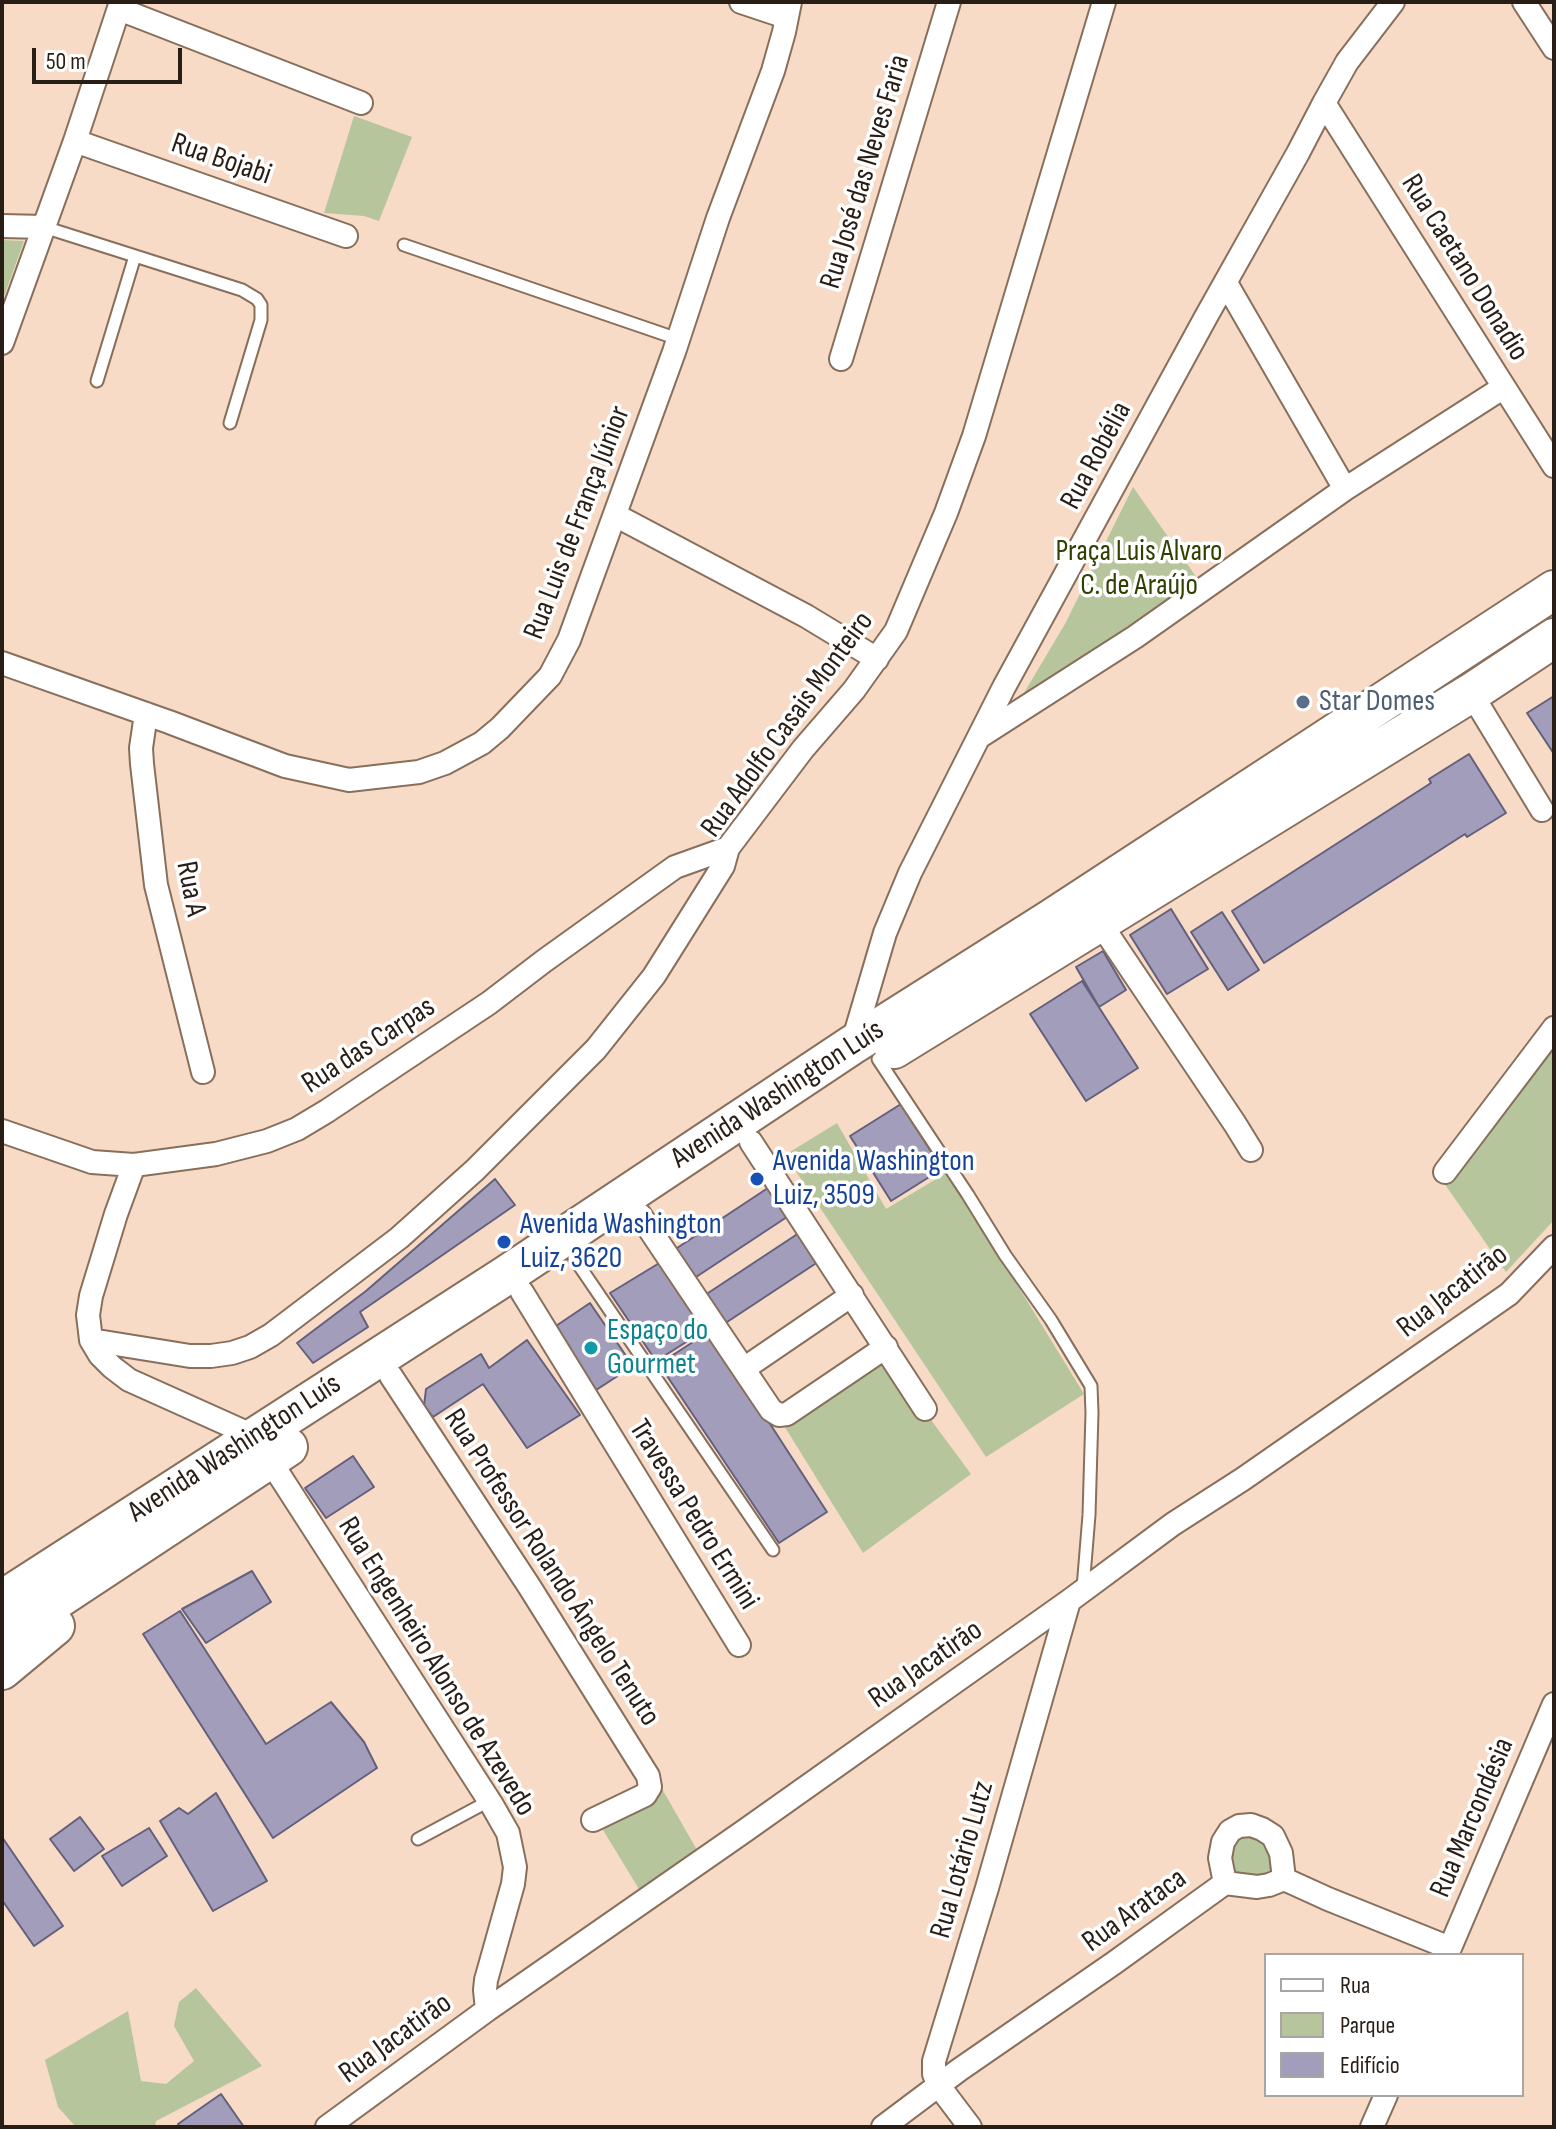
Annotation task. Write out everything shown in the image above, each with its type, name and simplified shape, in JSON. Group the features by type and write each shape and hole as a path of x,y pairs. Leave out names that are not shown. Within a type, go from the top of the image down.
{"highway":[{"name":"Avenida Washington Luís","path":"2,1600 67,1557 391,1376 522,1292 751,1142 865,1052 1051,919 1554,590"},
{"name":"Avenida Washington Luís","path":"2,1636 168,1527 263,1448 505,1276 865,1052 1100,923 1471,693 1554,638"},
{"path":"2,1670 78,1608 168,1527"},
{"path":"2,1577 67,1557"}],"street":[{"path":"741,2 788,9"},
{"name":"Rua José das Neves Faria","path":"841,359 949,2"},
{"name":"Rua Adolfo Casais Monteiro","path":"91,1340 190,1356 232,1353 271,1335 399,1238 475,1170 596,1049 654,976 723,866 728,848 803,749 854,690 896,631 946,513 974,436 1104,2"},
{"name":"Rua Robélia","path":"865,1052 885,933 910,873 1004,687 1324,103 1347,62 1393,2"},
{"path":"1524,2 1554,48"},
{"path":"2,343 120,5 361,103"},
{"name":"Rua Luis de França Júnior","path":"2,663 285,766 349,780 419,772 445,763 491,736 550,676 569,640 773,71 788,9"},
{"name":"Rua Caetano Donadio","path":"1324,103 1504,387 1552,456"},
{"name":"Rua Bojabi","path":"75,141 346,236"},
{"path":"2,226 44,227"},
{"path":"1226,283 1345,489"},
{"path":"979,737 1135,637 1345,489 1504,387"},
{"path":"615,515 806,616 877,659"},
{"path":"1471,693 1542,810"},
{"name":"Rua A","path":"146,714 141,748 156,885 203,1072"},
{"name":"Rua das Carpas","path":"2,1131 92,1162 134,1165 216,1154 267,1141 297,1129 489,1003 675,867 728,848"},
{"path":"1100,923 1251,1150"},
{"path":"1445,1172 1554,1028"},
{"path":"751,1142 925,1409"},
{"path":"134,1165 91,1296 88,1315 91,1340 100,1355 129,1380 263,1448"},
{"path":"640,1215 771,1410 779,1415 787,1414 886,1347"},
{"name":"Rua Jacatirão","path":"327,2127 487,2010 1173,1524 1243,1479 1509,1294 1554,1247"},
{"name":"Travessa Pedro Ermini","path":"522,1292 739,1645"},
{"path":"745,1368 852,1295"},
{"name":"Rua Professor Rolando Ângelo Tenuto","path":"391,1376 529,1586 648,1776 650,1787 645,1795 593,1820"},
{"name":"Rua Engenheiro Alonso de Azevedo","path":"263,1448 508,1833 515,1867 513,1884 486,1980 487,2010"},
{"name":"Rua Lotário Lutz","path":"939,2086 934,2074 934,2061 1076,1595"},
{"name":"Rua Marcondésia","path":"1449,1951 1544,1753 1554,1704"},
{"path":"1225,1883 1220,1858 1223,1842 1230,1831 1251,1825 1273,1836 1281,1853 1284,1879 1449,1951"},
{"name":"Rua Arataca","path":"883,2127 939,2086 1120,1972 1225,1883 1257,1887 1284,1879"},
{"path":"939,2086 970,2127"},
{"path":"1372,2127 1385,2097"}],"lane":[{"path":"44,227 242,290 257,299 261,305 261,320 230,423"},
{"path":"404,245 678,339"},
{"path":"97,381 135,256"},
{"path":"865,1052 968,1195 1091,1386 1089,1515 1076,1595"},
{"path":"574,1258 773,1550"},
{"path":"418,1839 489,1801"}],"green space":[{"path":"354,116 412,137 379,221 364,216 324,213"},
{"path":"2,240 24,241 2,302"},
{"name":"Praça Luis Alvaro C. de Araújo","path":"1133,487 1197,578 1021,698 1065,624"},
{"path":"1554,1045 1554,1220 1506,1272 1444,1183"},
{"path":"837,1123 886,1209 948,1172 1084,1394 986,1457 785,1155"},
{"path":"883,1355 971,1474 863,1553 783,1424"},
{"path":"661,1787 701,1857 642,1894 600,1825"},
{"path":"1243,1832 1267,1838 1274,1869 1269,1876 1237,1880 1225,1850"},
{"path":"196,1988 262,2066 156,2121 155,2127 76,2127 58,2107 45,2060 128,2011 141,2081 166,2084 194,2061 174,2026 179,2002"}],"building":[{"path":"1554,696 1554,754 1527,713"},
{"path":"1469,754 1506,813 1467,837 1465,834 1264,963 1232,911 1431,783 1429,779"},
{"path":"1171,909 1208,969 1167,994 1130,935"},
{"path":"1222,912 1259,970 1228,990 1191,932"},
{"path":"1103,951 1126,990 1099,1007 1076,967"},
{"path":"1082,981 1138,1068 1086,1101 1030,1014"},
{"path":"901,1104 942,1169 891,1201 850,1136"},
{"path":"495,1179 515,1205 360,1312 368,1327 313,1363 297,1343 366,1291"},
{"path":"777,1182 796,1211 690,1281 671,1252"},
{"path":"805,1229 824,1258 721,1326 702,1297"},
{"path":"661,1262 707,1329 656,1361 610,1293"},
{"name":"Espaço do Gourmet","path":"590,1303 633,1366 590,1394 550,1330"},
{"path":"710,1331 827,1512 779,1543 659,1364"},
{"path":"527,1340 580,1415 527,1448 483,1384 433,1417 424,1406 426,1389 481,1354 489,1368"},
{"path":"353,1456 374,1487 326,1518 305,1488"},
{"path":"252,1571 271,1602 206,1643 182,1609"},
{"path":"180,1611 266,1744 331,1702 364,1742 377,1768 273,1838 143,1634"},
{"path":"216,1793 267,1881 213,1911 160,1821 179,1808 188,1814"},
{"path":"80,1817 104,1849 74,1871 50,1839"},
{"path":"149,1828 167,1856 122,1886 102,1856"},
{"path":"2,1837 63,1926 34,1946 2,1900"},
{"path":"221,2094 244,2127 180,2127 178,2124"}],"place":[{"name":"Star Domes","path":"1303,702"},
{"name":"Avenida Washington Luiz, 3509","path":"757,1179"},
{"name":"Avenida Washington Luiz, 3620","path":"504,1242"},
{"name":"Espaço do Gourmet","path":"591,1348"}]}
